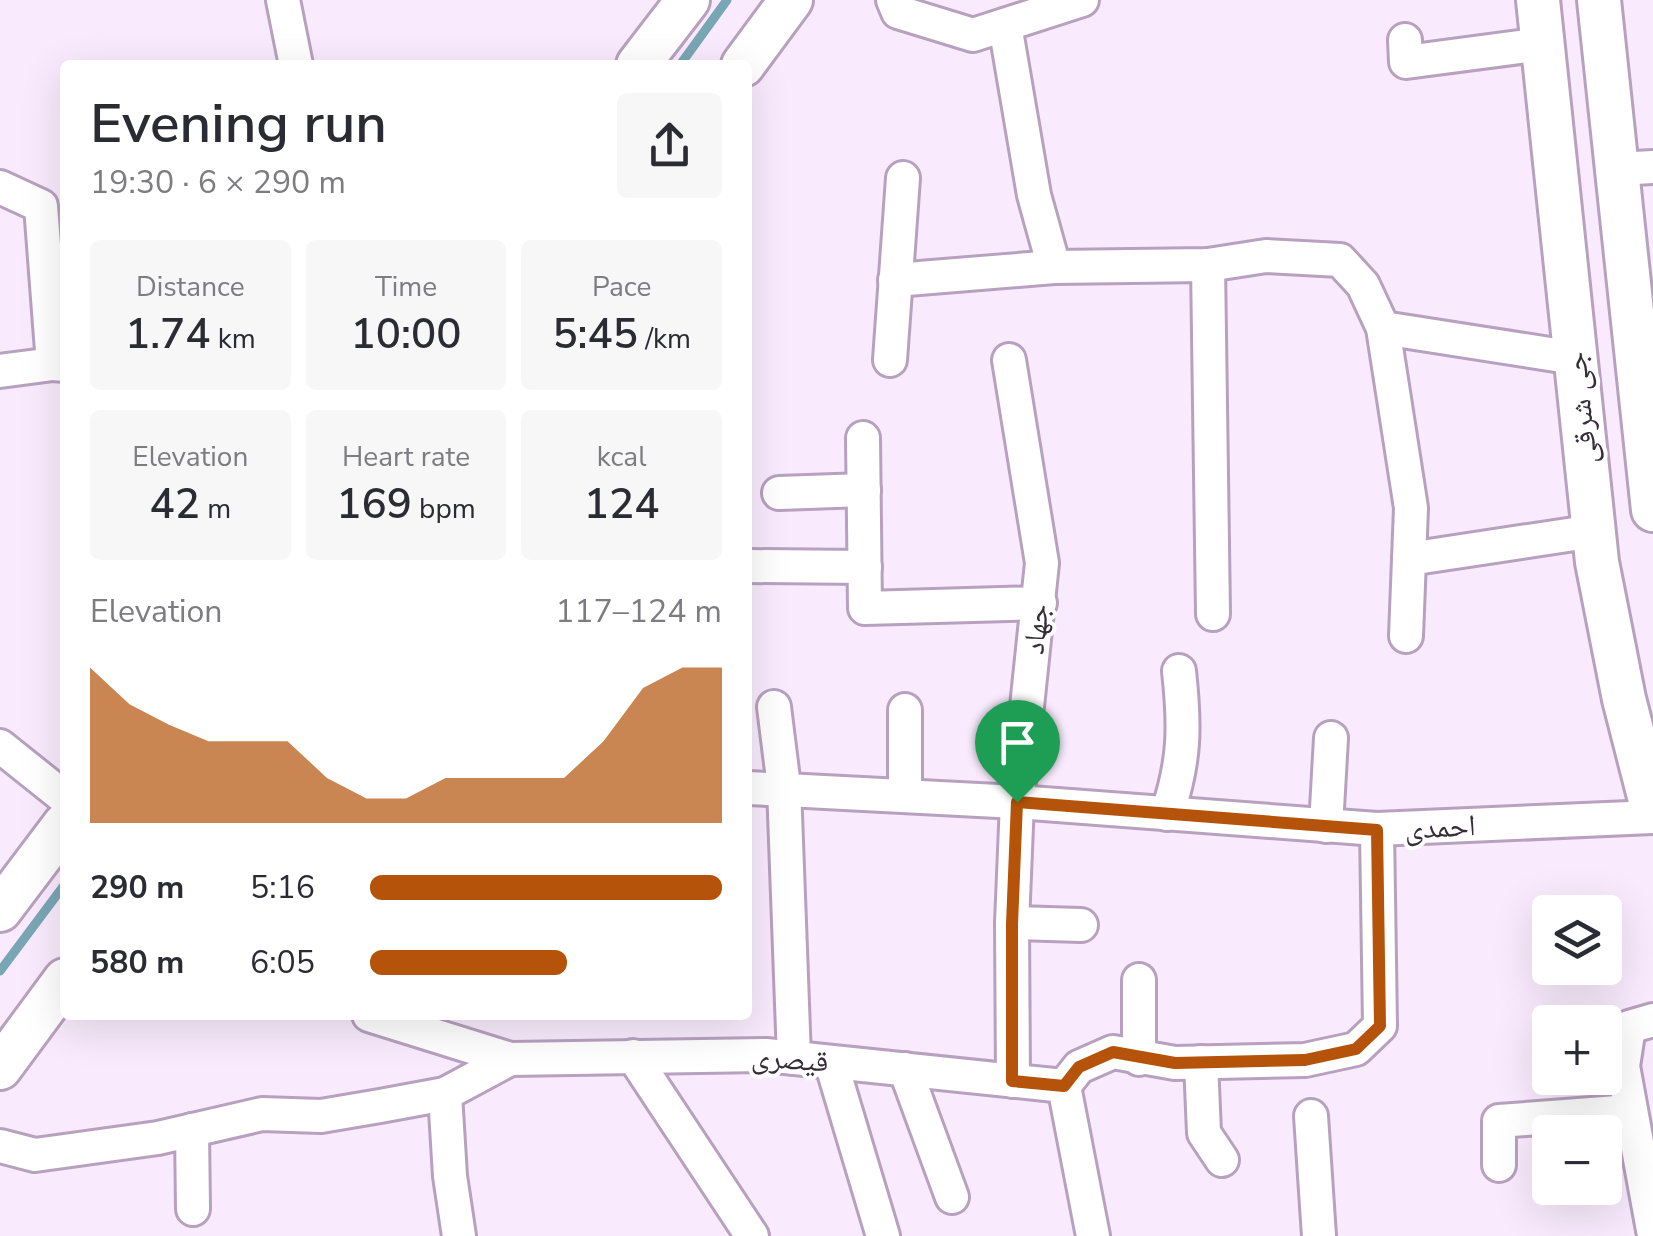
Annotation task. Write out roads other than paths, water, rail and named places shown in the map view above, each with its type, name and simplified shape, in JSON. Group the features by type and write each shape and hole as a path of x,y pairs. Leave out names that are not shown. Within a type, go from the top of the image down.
{"main road":[{"path":"642,60 688,0"},
{"path":"747,60 791,0"},
{"name":"جی شرقی","path":"1538,0 1597,562 1624,700 1653,815"},
{"name":"جی شرقی","path":"1599,0 1635,168 1653,510"},
{"path":"0,910 60,831"},
{"path":"0,1068 60,987"}],"street":[{"path":"283,0 295,60"},
{"path":"893,0 898,12 973,36 1082,0"},
{"path":"1005,25 1034,195 1054,268"},
{"path":"1405,40 1406,62 1543,44"},
{"path":"890,360 902,178"},
{"path":"0,187 41,206 59,365 0,372"},
{"path":"895,280 1054,268 1208,264 1266,256 1340,260 1362,285 1384,328 1411,508 1406,636"},
{"path":"1208,264 1213,614"},
{"path":"1384,328 1576,358"},
{"name":"جهاد","path":"1008,360 1042,563 1017,802 1012,1081"},
{"path":"863,438 865,608 1040,603"},
{"path":"779,493 864,490"},
{"path":"1409,559 1594,530"},
{"path":"752,566 864,567"},
{"path":"1167,814 1181,772 1185,725 1179,671"},
{"path":"774,708 784,787 794,1058"},
{"path":"904,710 905,796"},
{"path":"1326,826 1331,738"},
{"path":"0,746 60,794"},
{"name":"احمدی","path":"752,788 1017,802 1377,830 1653,815"},
{"path":"1093,1236 1064,1086 1079,1067 1113,1052 1139,1059 1201,1062 1305,1060 1356,1049 1380,1026 1377,830"},
{"path":"1012,924 1081,925"},
{"path":"1139,980 1139,1059"},
{"name":"قیصری","path":"393,1020 510,1059 794,1058 1064,1086"},
{"path":"1653,1020 1628,1026 1622,1066 1653,1230"},
{"path":"633,1056 752,1236"},
{"path":"0,1146 35,1155 158,1138 262,1114 321,1116 445,1094 510,1059"},
{"path":"831,1062 884,1236"},
{"path":"1201,1062 1204,1133 1222,1160"},
{"path":"904,1070 952,1197"},
{"path":"445,1094 458,1236"},
{"path":"1498,1166 1499,1121 1631,1111"},
{"path":"1312,1116 1319,1236"},
{"path":"192,1130 193,1209"}],"waterway":[{"path":"684,60 727,0"},
{"path":"0,971 60,891"}]}
